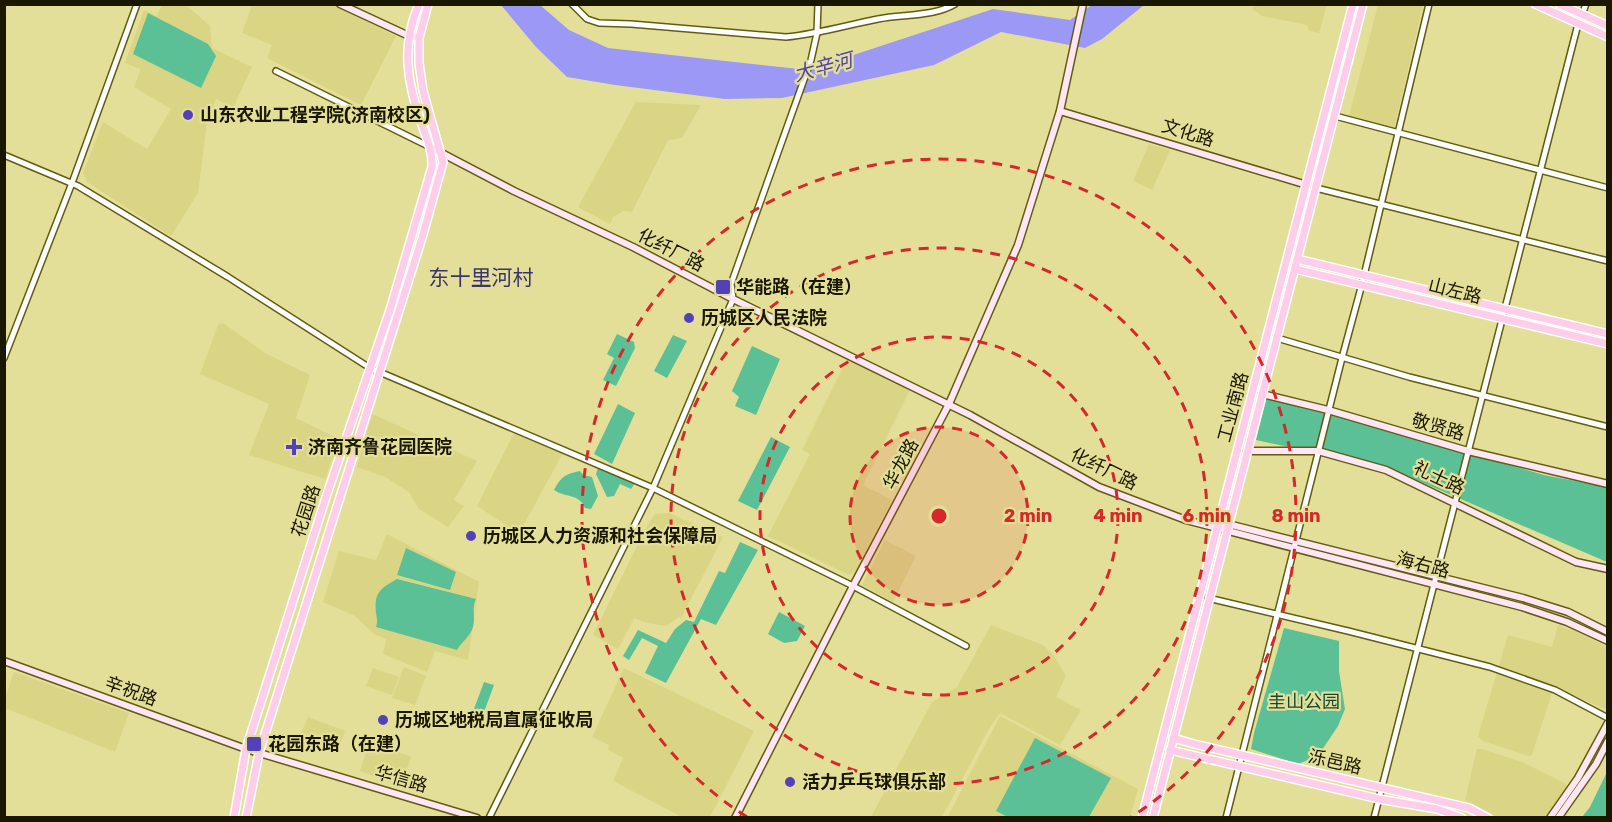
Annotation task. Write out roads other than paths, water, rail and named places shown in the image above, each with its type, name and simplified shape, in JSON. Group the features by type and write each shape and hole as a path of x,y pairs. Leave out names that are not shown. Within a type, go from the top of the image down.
{"main road":[{"path":"340,4 409,36 419,38"},
{"path":"419,4 409,36 407,65 412,95 430,147"},
{"path":"428,4 419,38 419,63 423,91 442,154"},
{"name":"华龙路","path":"735,818 949,404 1018,245 1060,111 1083,4"},
{"name":"工业南路","path":"1142,818 1353,4"},
{"name":"工业南路","path":"1153,818 1208,598 1364,4"},
{"path":"1535,4 1608,37"},
{"path":"1559,4 1608,26"},
{"name":"文化路","path":"1060,111 1307,185"},
{"name":"化纤厂路","path":"430,147 514,191 633,247 733,299 949,404 1099,487 1167,514 1216,527 1227,527"},
{"name":"花园路","path":"234,818 246,749 326,497 390,310 432,167 433,155 430,147"},
{"name":"花园路","path":"246,818 259,753 422,238 443,162 442,154"},
{"name":"山左路","path":"1298,259 1608,334"},
{"name":"山左路","path":"1295,269 1608,344"},
{"name":"敬贤路","path":"1262,394 1328,410 1468,451 1608,484"},
{"name":"礼士路","path":"1247,451 1318,451 1386,470 1576,562 1608,569"},
{"name":"海右路","path":"1227,527 1435,580 1522,606 1567,622 1608,641"},
{"name":"海右路","path":"1435,580 1522,598 1568,612 1608,632"},
{"name":"辛祝路","path":"4,661 246,749"},
{"path":"1550,818 1578,778 1608,723"},
{"name":"泺邑路","path":"1173,738 1469,808 1488,818"},
{"path":"1558,818 1596,764 1608,741"},
{"name":"华信路","path":"246,749 477,818"},
{"name":"泺邑路","path":"1170,750 1378,798 1437,809 1462,818"}],"street":[{"path":"4,358 72,183 137,4"},
{"path":"572,4 587,19 599,23 786,37 817,33 884,18 943,10 956,4"},
{"path":"489,818 653,488 733,299 731,284 809,66 817,33 818,4"},
{"path":"1226,818 1341,358 1362,284 1429,4"},
{"path":"1582,15 1586,4"},
{"path":"1374,818 1578,24"},
{"name":"化纤厂路","path":"276,71 430,147"},
{"path":"1335,116 1608,188"},
{"path":"4,155 72,183 228,277 370,368 653,488 853,586 966,646"},
{"path":"1316,188 1608,261"},
{"path":"1277,338 1408,377 1608,427"},
{"path":"1208,598 1417,648 1490,668 1556,690 1608,716"}],"water":[{"name":"大辛河","path":"501,5 540,5 569,30 608,48 808,70 993,9 1070,20 1092,5 1144,5 1102,39 1085,48 1001,32 934,65 782,98 725,99 567,77 536,47"}],"place":[{"name":"山东农业工程学院(济南校区)","path":"188,115"},
{"name":"华能路（在建）","path":"723,287"},
{"name":"历城区人民法院","path":"689,318"},
{"name":"济南齐鲁花园医院","path":"294,447"},
{"name":"历城区人力资源和社会保障局","path":"471,536"},
{"name":"历城区地税局直属征收局","path":"383,720"},
{"name":"花园东路（在建）","path":"254,744"},
{"name":"活力乒乓球俱乐部","path":"790,782"}],"district":[{"name":"东十里河村","path":"481,278"}],"park label":[{"name":"圭山公园","path":"1304,702"}]}
